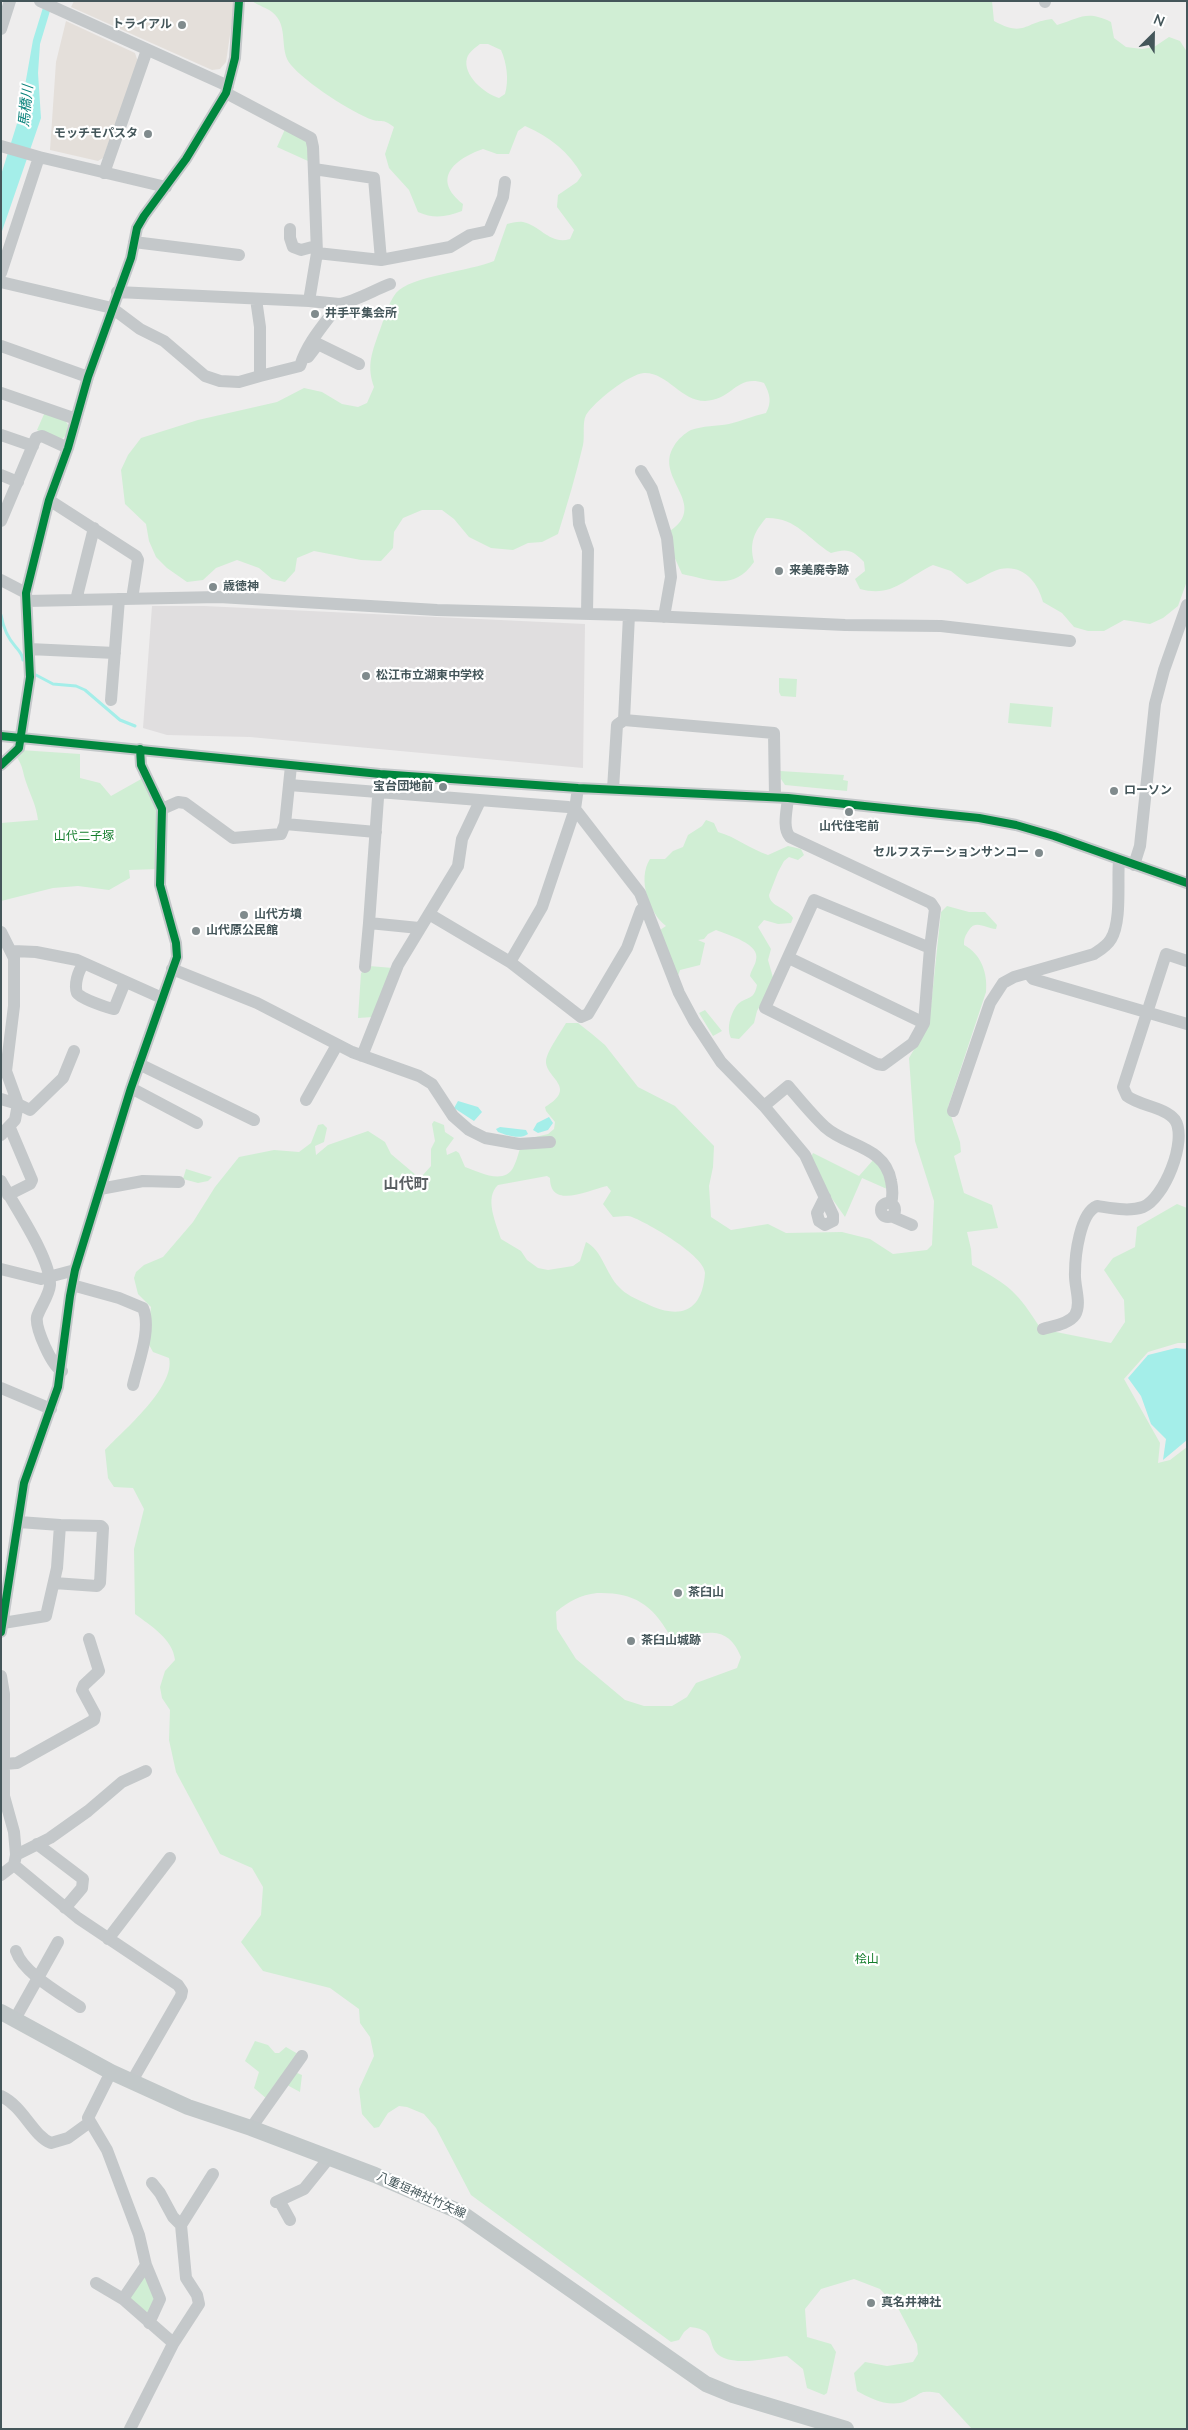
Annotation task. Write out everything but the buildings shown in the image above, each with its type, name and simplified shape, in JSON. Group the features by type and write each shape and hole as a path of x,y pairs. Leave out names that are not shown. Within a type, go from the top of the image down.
{"main road":[{"name":"八重垣神社竹矢線","path":"8,2016 111,2072 188,2107 251,2128 401,2185 460,2212 706,2384 732,2395 846,2429"}],"street":[{"path":"1,29 10,1"},
{"path":"40,1 148,50 227,90 311,138 314,169 316,250 308,302"},
{"path":"1,765 19,748 30,677 27,597 49,500 68,448 88,377 144,216 186,159 227,90 235,58 240,1"},
{"path":"104,173 148,50"},
{"path":"2,146 38,157 166,187"},
{"path":"1,273 38,157"},
{"path":"314,169 374,178 381,260"},
{"path":"290,229 293,248 381,260 450,246 470,235 489,231 503,197 505,182"},
{"path":"134,242 239,255"},
{"path":"1,282 112,308 140,329 164,341 205,376 220,381 239,382 300,366 305,363 318,344 360,364"},
{"path":"118,292 339,304 349,303 368,292 390,284"},
{"path":"256,299 260,327 260,376"},
{"path":"300,366 305,350 315,334 321,329 339,304"},
{"path":"1,346 88,377"},
{"path":"1,393 76,420"},
{"path":"1,435 33,446"},
{"path":"2,517 36,438 42,436 68,448"},
{"path":"641,471 652,489 667,538 671,578 664,617"},
{"path":"1,475 18,482"},
{"path":"49,500 136,556 138,560 132,599"},
{"path":"578,510 579,524 588,550 587,614"},
{"path":"76,600 94,528"},
{"path":"1,580 27,597 76,600 219,597 437,610 629,615 845,625 941,626 1070,641"},
{"path":"111,700 119,599"},
{"path":"1134,865 1140,846 1155,704 1183,627 1187,605"},
{"path":"624,720 629,615"},
{"path":"29,649 115,653"},
{"path":"613,789 617,725 624,720 774,732 775,797"},
{"path":"1,736 380,774 578,788 775,797 970,817 1016,825 1054,836 1187,882"},
{"path":"60,1525 54,1583 46,1616 2,1628 28,1470 51,1409 62,1371 75,1270 131,1088 176,957 176,943 160,879 162,809 141,765 140,749"},
{"path":"162,809 178,802 185,803 233,838 281,834 285,824 290,766"},
{"path":"365,967 380,774"},
{"path":"288,785 575,809 640,893 679,993 694,1021 721,1062 764,1106 805,1156 825,1197"},
{"path":"510,962 542,907 575,809 578,788"},
{"path":"788,798 786,826 790,837 931,903 935,909 924,1023 913,1042 883,1065 877,1064 766,1008 814,900 930,948"},
{"path":"362,1056 395,973 419,928 458,866 462,839 480,801"},
{"path":"285,824 376,832"},
{"path":"954,1111 974,1048 994,995 1003,983 1014,977 1094,954 1112,938 1117,913 1119,860"},
{"path":"429,914 510,962 581,1017 588,1014 627,948 641,910 645,906"},
{"path":"369,923 419,928"},
{"path":"1,932 12,951 15,990 6,1071 18,1104 17,1115 6,1132 32,1180 30,1184 8,1195"},
{"path":"12,951 47,953 77,960 83,965 162,998"},
{"path":"1043,1329 1070,1320 1075,1314 1077,1295 1075,1272 1085,1216 1091,1208 1097,1206 1135,1209 1155,1200 1163,1189 1181,1138 1175,1119 1134,1101 1124,1091 1125,1080 1166,954 1187,961"},
{"path":"789,958 924,1023"},
{"path":"83,965 78,974 76,991 80,997 114,1009 125,982"},
{"path":"172,969 257,1003 362,1056 419,1076 432,1084 453,1116 469,1130 485,1138 519,1144 550,1142"},
{"path":"1028,974 1033,979 1187,1024"},
{"path":"306,1100 337,1045"},
{"path":"1,1100 18,1104 30,1110 63,1078 74,1050"},
{"path":"139,1064 254,1120"},
{"path":"764,1106 788,1086 825,1127 836,1136 877,1155 890,1178 893,1192 891,1210 912,1225"},
{"path":"131,1088 196,1123"},
{"path":"1,1181 34,1241 48,1278 49,1288 38,1315 37,1325 54,1367 62,1371"},
{"path":"100,1189 143,1181 179,1182"},
{"path":"1,1270 41,1279 75,1270"},
{"path":"72,1285 119,1298 143,1308 146,1316 144,1334 133,1385"},
{"path":"1,1388 51,1409"},
{"path":"19,1522 101,1526 103,1528 100,1583 98,1586 54,1583"},
{"path":"3,1769 94,1720 95,1714 82,1690 84,1685 99,1671 89,1639"},
{"path":"1,1676 4,1694 4,1796 14,1832 15,1860 65,1908 178,1985 182,1991 181,1996 132,2081"},
{"path":"1,1875 15,1860 37,1844 63,1829 122,1782 146,1771"},
{"path":"37,1844 83,1879 82,1888 65,1908"},
{"path":"108,1939 170,1858"},
{"path":"8,2016 37,1977 58,1942"},
{"path":"16,1951 22,1962 37,1977 80,2007"},
{"path":"251,2128 302,2056"},
{"path":"111,2072 89,2114 90,2122 103,2139 139,2235 146,2265 160,2299 149,2323"},
{"path":"1,2096 15,2104 43,2138 51,2143 68,2138 90,2122"},
{"path":"290,2220 278,2202 304,2189 329,2158"},
{"path":"130,2429 173,2344 199,2304 197,2295 186,2278 181,2225 213,2174"},
{"path":"152,2183 160,2193 173,2217 181,2225"},
{"path":"124,2300 146,2265"},
{"path":"96,2282 124,2300 171,2342"}],"shaded area":[{"name":"トライアル","path":"74,1 235,1 226,62 220,69 212,70 71,7"},
{"path":"66,21 135,53 139,60 103,158 98,161 50,150 56,62"},
{"name":"松江市立湖東中学校","path":"152,606 204,606 585,624 583,768 250,737 167,735 143,728"}],"green space":[{"path":"252,1 992,1 994,21 1012,28 1019,29 1052,19 1057,25 1084,16 1095,16 1111,22 1114,38 1126,47 1142,49 1154,47 1169,37 1180,41 1187,52 1187,581 1178,606 1163,618 1150,624 1124,620 1104,631 1088,631 1074,627 1062,613 1043,602 1033,581 1016,569 1000,569 967,584 951,571 933,565 890,589 871,591 860,589 855,579 865,571 864,562 856,555 846,550 831,553 794,525 786,521 766,518 758,528 752,543 754,562 738,577 721,581 682,574 669,545 670,531 681,521 685,511 670,469 669,458 674,446 681,437 691,430 729,424 766,413 770,402 769,394 764,383 755,381 740,384 722,397 714,400 696,400 660,377 644,373 621,383 596,403 586,415 583,445 558,534 542,542 528,543 513,550 491,548 469,537 454,519 442,510 422,510 403,518 394,532 393,548 381,561 361,560 314,551 297,558 295,571 285,582 272,579 259,568 237,560 216,568 203,580 187,582 167,568 156,557 149,541 146,524 125,504 121,470 128,455 141,438 198,420 277,402 304,388 322,392 342,404 358,407 367,403 374,387 370,367 373,349 388,308 396,293 414,282 494,261 507,224 523,222 551,237 563,240 570,239 574,230 557,207 558,195 577,182 582,175 565,152 543,135 525,126 518,131 509,154 497,154 483,149 463,158 455,164 448,178 449,186 453,195 463,204 462,211 440,216 429,216 418,212 409,190 389,168 385,154 394,127 383,121 373,120 353,111 298,72 287,59 281,24 270,11","holes":["480,44 488,44 501,50 505,61 506,89 505,94 499,98 493,96 476,83 471,77 466,64 472,50"]},
{"path":"286,127 298,133 309,145 308,161 277,147"},
{"path":"45,412 65,420 68,425 66,435 61,440 37,430"},
{"path":"779,678 797,679 796,697 781,696 779,692"},
{"path":"1010,703 1053,707 1051,727 1008,723"},
{"name":"山代二子塚","path":"20,750 80,754 80,778 100,783 111,796 143,778 161,811 158,869 129,870 130,878 109,890 78,886 53,888 1,901 1,823 38,820 22,767 16,756"},
{"path":"780,771 844,775 843,780 848,781 847,791 785,785 781,779"},
{"path":"706,820 714,823 718,832 768,855 788,846 801,849 804,855 798,860 789,857 784,861 769,895 772,902 793,918 791,923 778,924 764,920 758,927 771,949 768,960 774,981 757,1011 754,1023 739,1039 731,1038 729,1025 733,1011 738,1004 752,996 756,990 757,985 750,976 756,960 754,949 735,937 716,930 708,934 704,939 698,940 705,943 700,965 680,970 678,976 660,930 666,926 654,913 645,886 646,867 650,859 665,859 673,851 683,847 688,835 702,826"},
{"name":"桧山","path":"947,906 969,912 985,912 997,925 996,929 992,929 975,925 969,930 965,939 964,945 975,953 982,965 986,978 986,992 948,1107 960,1142 961,1152 954,1156 964,1193 992,1205 998,1228 967,1232 972,1265 1012,1291 1026,1306 1041,1329 1111,1343 1125,1322 1124,1300 1104,1270 1113,1258 1135,1247 1137,1227 1177,1204 1187,1208 1187,1343 1178,1343 1148,1352 1124,1379 1160,1443 1158,1463 1170,1460 1187,1447 1187,2429 972,2429 939,2393 924,2392 906,2401 894,2404 868,2397 857,2391 854,2373 865,2362 887,2366 913,2362 918,2354 917,2344 898,2308 880,2289 854,2279 821,2289 805,2309 807,2337 831,2344 836,2352 827,2393 824,2395 807,2388 803,2369 787,2356 747,2361 724,2358 714,2350 709,2336 705,2332 690,2327 679,2340 671,2342 471,2195 436,2128 424,2114 399,2106 388,2113 379,2127 374,2128 362,2114 359,2089 374,2056 370,2037 360,2023 359,2009 330,1988 263,1971 241,1942 261,1915 263,1887 252,1868 220,1854 176,1772 169,1740 170,1710 162,1698 160,1687 165,1671 175,1660 173,1652 166,1639 135,1614 134,1549 144,1509 133,1488 114,1487 108,1478 105,1450 135,1420 157,1394 169,1369 169,1358 153,1352 147,1341 151,1307 138,1294 134,1278 136,1272 144,1265 163,1257 193,1222 215,1187 239,1157 274,1150 299,1152 311,1143 318,1125 323,1124 327,1128 324,1142 315,1146 316,1155 328,1145 368,1131 385,1142 391,1154 417,1176 422,1176 431,1166 431,1149 435,1141 432,1124 434,1121 444,1125 445,1132 454,1138 446,1149 447,1155 456,1151 459,1153 465,1167 491,1176 505,1175 514,1166 523,1140 548,1134 554,1129 555,1122 545,1107 555,1100 560,1088 550,1073 546,1061 551,1047 566,1023 578,1023 592,1034 605,1045 638,1087 675,1106 714,1146 713,1167 709,1186 711,1217 731,1230 768,1224 786,1233 842,1232 870,1239 893,1254 927,1250 932,1245 934,1201 915,1141 909,1058 929,1024 941,912","holes":["547,1176 550,1178 552,1188 556,1193 563,1196 581,1194 607,1186 611,1191 603,1204 613,1217 630,1216 640,1220 686,1249 703,1266 705,1273 699,1298 686,1310 677,1312 657,1308 631,1296 621,1290 600,1256 586,1242 580,1261 573,1266 548,1270 538,1268 527,1260 521,1251 501,1239 492,1211 492,1197 498,1185","597,1593 630,1597 648,1607 669,1634 709,1633 727,1637 741,1657 737,1668 696,1683 687,1697 672,1706 644,1706 625,1700 576,1659 557,1629 556,1612 575,1599"]},
{"path":"369,966 393,968 373,1017 358,1018 361,973"},
{"path":"705,1010 722,1031 713,1036 699,1013"},
{"path":"813,1153 859,1176 874,1159 883,1170 887,1189 862,1178 845,1217 828,1193 811,1157"},
{"path":"186,1169 212,1177 208,1181 198,1183 183,1179"},
{"path":"255,2041 268,2045 275,2053 279,2053 286,2047 298,2054 267,2099 254,2088 259,2072 245,2061"},
{"path":"295,2072 302,2075 300,2092 287,2085"},
{"path":"141,2276 147,2276 154,2298 149,2313 128,2301"}],"water":[{"name":"馬橋川","path":"45,1 53,1 40,44 38,73 41,118 1,234 1,175 20,114 33,40"},
{"path":"458,1101 478,1107 482,1112 474,1121 454,1108"},
{"path":"549,1117 553,1123 548,1130 538,1133 533,1130 537,1123"},
{"path":"500,1127 526,1130 528,1134 521,1137 509,1136 498,1132 496,1129"},
{"path":"1176,1348 1187,1349 1187,1440 1163,1460 1166,1439 1151,1424 1141,1396 1128,1378 1148,1355"}],"waterway":[{"path":"1,615 4,628 23,660"},
{"path":"36,675 53,684 76,686 85,690 120,720 135,726"}],"cycle path":[{"path":"1,765 19,748 30,677 26,593 49,500 68,448 88,377 131,258 137,228 186,159 226,93 235,58 239,1"},
{"path":"1,736 380,774 578,788 788,798 979,818 1016,825 1054,836 1187,883"},
{"path":"1,1632 24,1483 58,1387 75,1270 131,1088 177,957 176,943 160,885 162,809 141,765 140,749"}],"place":[{"name":"トライアル","path":"182,25"},
{"name":"モッチモパスタ","path":"148,134"},
{"name":"井手平集会所","path":"315,314"},
{"name":"来美廃寺跡","path":"779,571"},
{"name":"歳徳神","path":"213,587"},
{"name":"松江市立湖東中学校","path":"366,676"},
{"name":"宝台団地前","path":"443,787"},
{"name":"ローソン","path":"1114,791"},
{"name":"山代住宅前","path":"849,812"},
{"name":"セルフステーションサンコー","path":"1039,853"},
{"name":"山代方墳","path":"244,915"},
{"name":"山代原公民館","path":"196,931"},
{"name":"茶臼山","path":"678,1593"},
{"name":"茶臼山城跡","path":"631,1641"},
{"name":"真名井神社","path":"871,2303"}],"district":[{"name":"山代町","path":"406,1185"}]}
